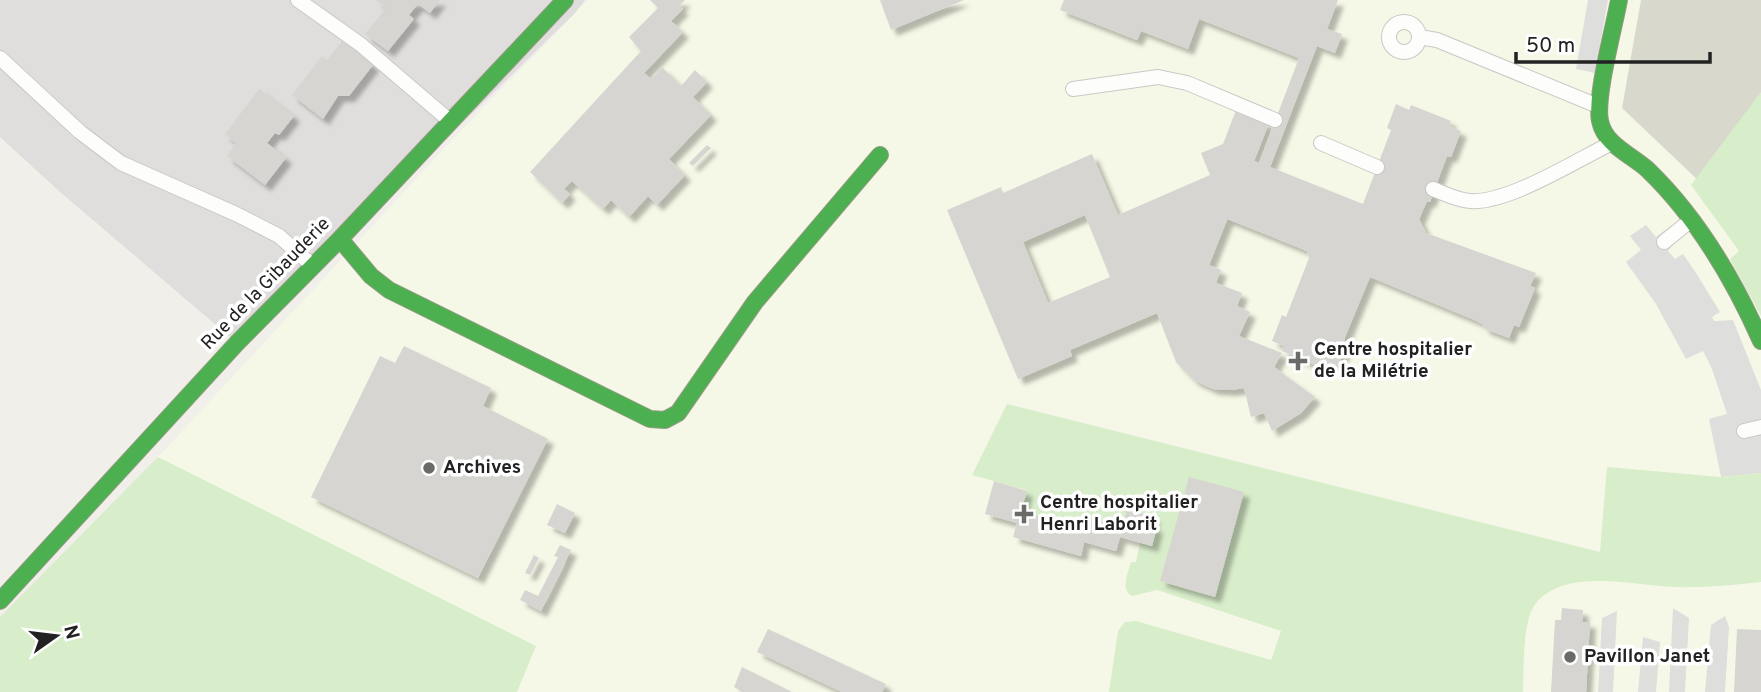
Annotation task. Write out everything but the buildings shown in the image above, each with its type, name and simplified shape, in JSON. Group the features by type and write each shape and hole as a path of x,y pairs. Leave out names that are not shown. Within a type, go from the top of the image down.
{"street":[{"name":"Rue de la Gibauderie","path":"0,601 237,343 340,239 565,0"},
{"path":"1619,0 1599,107 1599,122 1603,133 1611,143 1644,167 1692,220 1733,286 1761,341"},
{"path":"340,239 371,276 389,290 650,419 665,420 678,413 754,302 880,155"}],"lane":[{"path":"298,0 360,44 451,121"},
{"path":"1419,37 1437,40 1599,107"},
{"path":"0,58 80,132 121,163 279,236 314,266"},
{"path":"1073,89 1158,77 1187,83 1275,120"},
{"path":"1321,143 1377,167"},
{"path":"1433,189 1469,201 1489,201 1513,192 1611,143"},
{"path":"1664,242 1692,220"},
{"path":"1744,431 1761,427"}],"shaded area":[{"path":"0,0 585,0 574,14 237,343 0,137"},
{"name":"Centre hospitalier de la Milétrie","path":"588,0 1761,0 1761,692 0,692 158,457 455,137"},
{"path":"1588,0 1608,0 1595,73 1576,69"},
{"path":"1641,0 1761,0 1761,174 1700,182 1622,108"},
{"path":"1646,225 1656,237 1672,225 1680,236 1668,251 1675,259 1683,254 1696,273 1720,312 1712,317 1714,321 1733,320 1761,390 1761,473 1721,477 1709,419 1727,414 1712,369 1703,351 1686,359 1656,304 1626,262 1641,250 1630,236"},
{"path":"1673,608 1689,618 1685,692 1669,692"},
{"path":"1617,611 1613,692 1598,692 1602,618"},
{"path":"1725,616 1729,627 1725,692 1705,692 1711,625"},
{"path":"1643,637 1660,642 1656,692 1638,692"}],"green space":[{"path":"1761,92 1761,316 1730,259 1739,251 1691,185"},
{"path":"1007,404 1600,552 1607,467 1721,477 1761,473 1761,582 1686,587 1602,581 1565,585 1549,592 1536,603 1528,621 1523,692 1109,692 1118,631 1125,622 1136,621 1271,660 1281,631 1157,590 1132,596 1128,593 1126,581 1131,562 1136,562 1140,543 1152,546 1157,528 1152,526 1154,517 1128,509 1123,525 1092,516 1087,530 1021,511 1026,490 972,475"},
{"path":"158,457 536,646 517,692 0,692 0,617"}],"traffic: fast":[{"path":"0,601 237,343 340,239 565,0"},
{"path":"1619,0 1600,96 1599,110 1603,129 1613,143 1647,169 1698,228 1726,272 1761,341"},
{"path":"340,239 371,276 389,290 650,419 665,420 678,413 755,302 880,155"}],"place":[{"name":"Centre hospitalier de la Milétrie","path":"1298,361"},
{"name":"Archives","path":"429,468"},
{"name":"Centre hospitalier Henri Laborit","path":"1024,514"},
{"name":"Pavillon Janet","path":"1570,657"}]}
